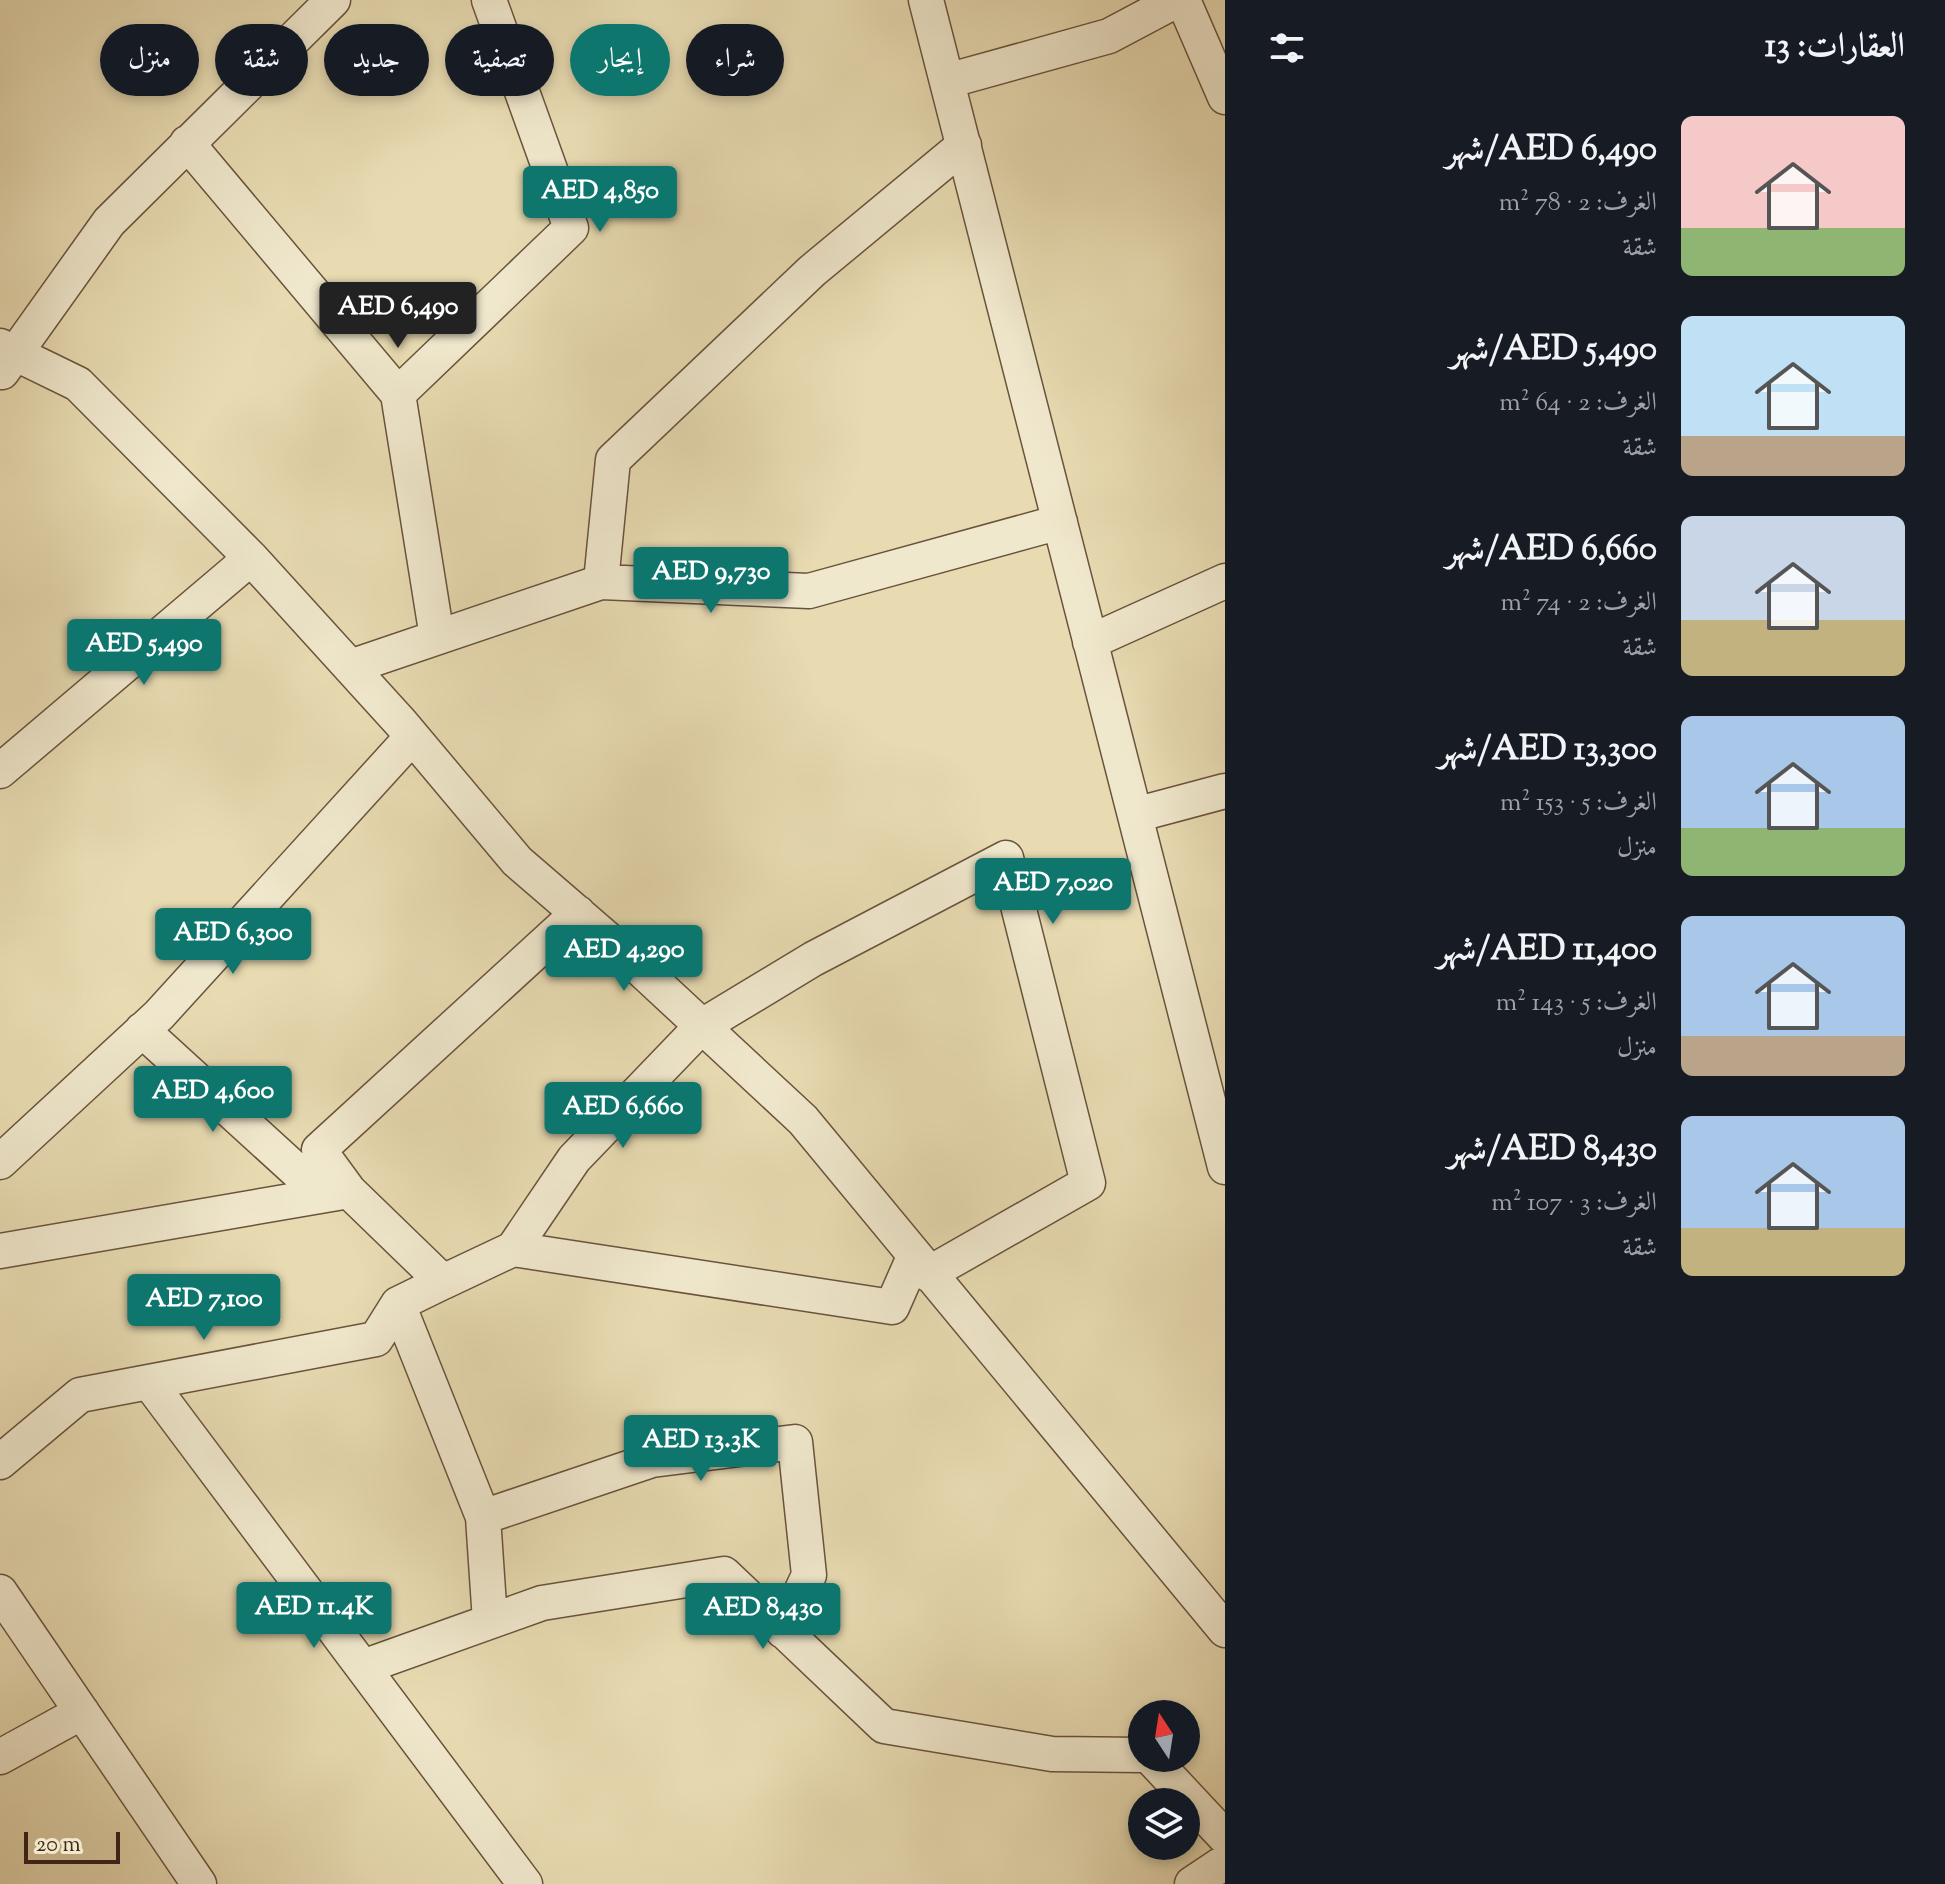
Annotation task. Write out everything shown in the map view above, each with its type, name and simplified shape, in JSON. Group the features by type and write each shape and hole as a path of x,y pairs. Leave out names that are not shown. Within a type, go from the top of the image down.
{"street":[{"path":"333,0 109,222 5,358 78,384 251,558 412,737 517,861 578,913 803,1120 1225,1630"},
{"path":"398,394 571,228 489,0"},
{"path":"926,0 1225,1167"},
{"path":"947,81 1109,36 1177,0"},
{"path":"1183,0 1225,97"},
{"path":"187,143 398,394 437,637"},
{"path":"601,582 613,460 812,271 964,145"},
{"path":"350,667 601,582 809,591 1060,522"},
{"path":"0,771 251,558"},
{"path":"1090,642 1225,581"},
{"path":"0,1162 142,1030 412,737"},
{"path":"1135,815 1225,791"},
{"path":"0,1462 80,1395 376,1339 398,1304 513,1249 574,1159 702,1026 813,959 1006,858 1088,1183 921,1265 892,1307 513,1249"},
{"path":"336,1193 319,1150 578,913"},
{"path":"142,1030 443,1282"},
{"path":"0,1251 336,1193"},
{"path":"398,1304 483,1517 490,1621"},
{"path":"149,1382 525,1884"},
{"path":"483,1517 652,1460 795,1442 809,1575 783,1631"},
{"path":"363,1667 542,1603 724,1574 884,1726 1052,1754 1128,1755"},
{"path":"0,1592 197,1883"},
{"path":"0,1757 82,1712"},
{"path":"1164,1772 1225,1837"},
{"path":"1192,1884 1225,1862"}]}
